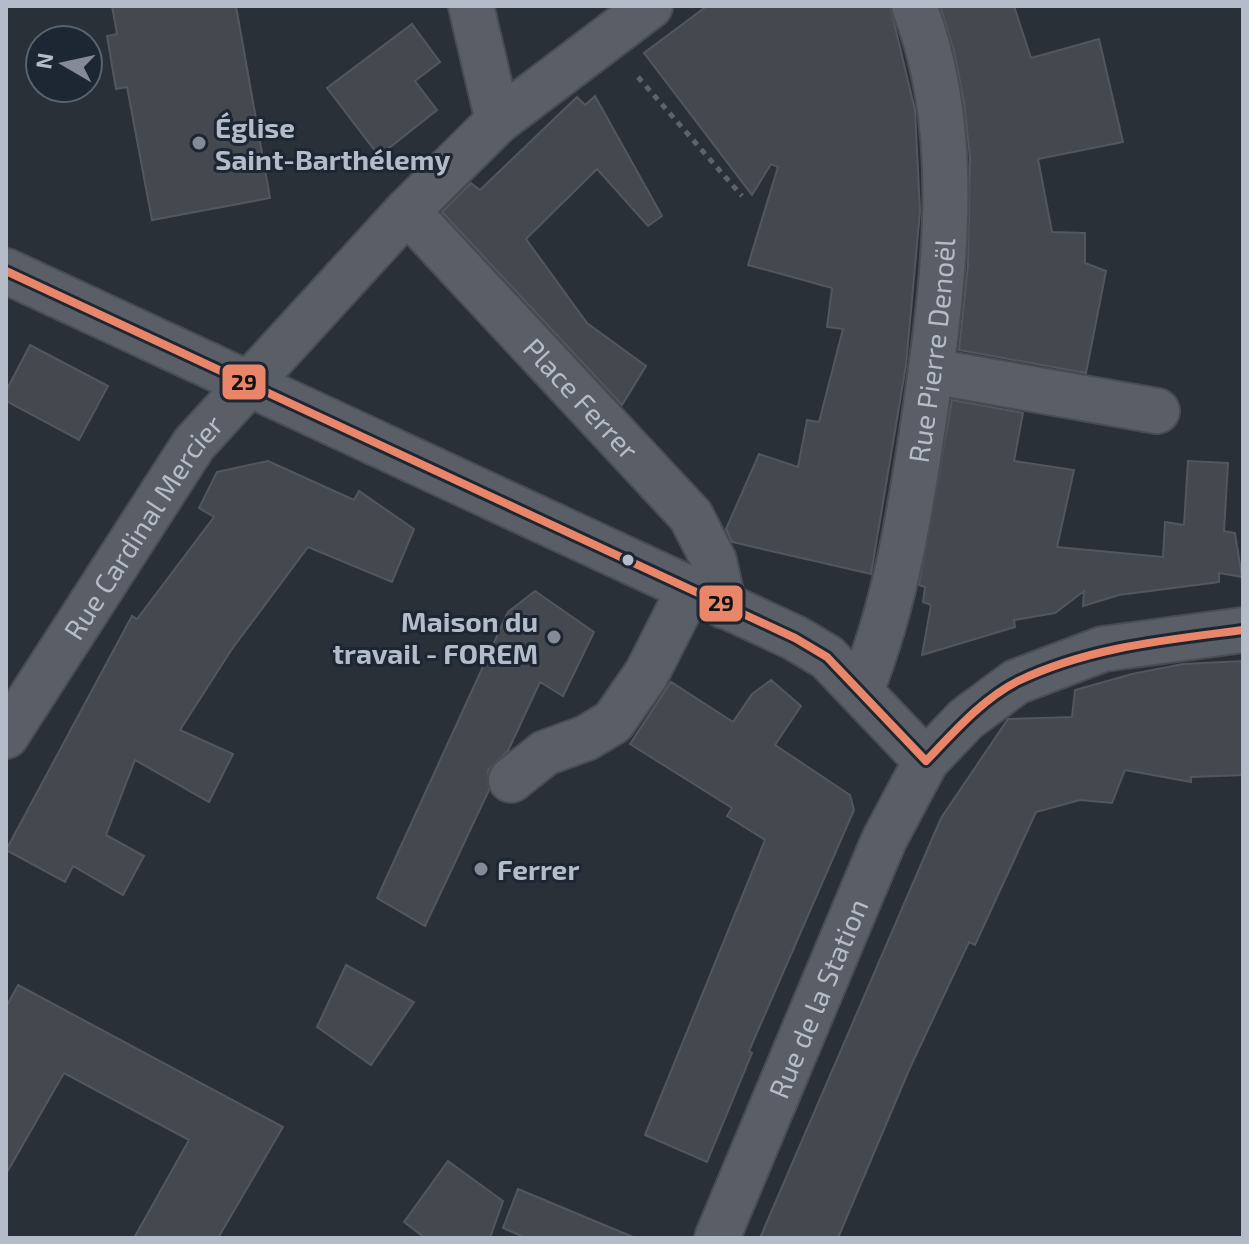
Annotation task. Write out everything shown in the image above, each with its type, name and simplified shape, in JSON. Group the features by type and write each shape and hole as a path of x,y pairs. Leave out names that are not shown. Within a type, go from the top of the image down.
{"street":[{"path":"471,6 498,121"},
{"name":"Rue Cardinal Mercier","path":"6,736 194,444 407,211 498,121 650,6"},
{"name":"Rue Pierre Denoël","path":"861,690 877,650 907,531 943,294 945,204 939,107 925,35 914,6"},
{"name":"Place Ferrer","path":"407,211 691,516 714,561 706,598"},
{"path":"6,271 827,657 926,761"},
{"path":"931,371 1157,411"},
{"path":"511,780 545,753 586,738 613,722 706,598"},
{"name":"Rue de la Station","path":"717,1238 884,840 926,761 966,719 1016,682 1103,649 1243,630"}],"path":[{"path":"605,40 742,196"}],"building":[{"name":"Église Saint-Barthélemy","path":"112,6 236,6 270,198 152,220 127,87 116,89 107,36 117,34"},
{"path":"707,6 890,6 915,110 920,211 906,365 871,574 732,542 726,529 759,454 798,467 807,420 819,422 843,329 827,327 832,288 748,265 778,167 771,164 752,195 644,53"},
{"path":"940,6 1014,6 1031,58 1099,39 1123,142 1038,159 1052,232 1085,233 1085,263 1106,271 1086,373 959,350 968,265 970,158 954,51"},
{"path":"412,24 440,62 415,81 437,110 379,156 327,88"},
{"path":"595,96 662,216 648,226 597,169 526,239 587,323 646,366 622,405 442,212 471,183 480,190 577,97 585,105"},
{"path":"30,345 108,386 79,440 6,401 6,391"},
{"path":"952,400 1023,413 1014,461 1074,470 1057,547 1163,557 1165,522 1184,525 1188,461 1228,463 1224,531 1235,533 1242,577 1219,573 1219,582 1119,595 1083,606 1084,591 1055,613 1014,620 1015,627 922,655 931,605 923,602 925,587 919,585"},
{"path":"268,461 354,500 359,491 414,529 392,582 308,547 232,649 180,730 233,754 209,802 135,760 106,835 144,856 123,895 73,866 65,882 6,850 132,616 137,619 214,517 199,508 217,472"},
{"path":"535,591 594,632 563,696 540,682 508,751 488,770 489,790 425,926 377,898 508,612"},
{"path":"1243,661 1243,775 1191,777 1191,782 1125,770 1112,803 1080,800 1036,812 975,945 969,942 909,1070 838,1238 760,1238 941,818 1008,719 1072,717 1075,690 1132,674 1183,664"},
{"path":"771,680 801,706 775,745 850,795 854,810 749,1051 752,1053 707,1162 645,1135 765,840 727,816 732,808 630,744 671,682 733,722 752,694"},
{"path":"346,965 414,1002 371,1065 317,1027"},
{"path":"18,985 283,1127 218,1238 134,1238 189,1140 64,1073 6,1174 6,1007"},
{"path":"448,1161 503,1201 490,1238 425,1238 404,1222"},
{"path":"518,1189 633,1238 526,1238 503,1228"}],"transit line":[{"name":"29","path":"6,271 795,638 827,657 926,761"},
{"name":"29","path":"926,761 992,697 1045,669 1128,646 1243,630"}],"place":[{"name":"Église Saint-Barthélemy","path":"199,143"},
{"name":"Maison du travail - FOREM","path":"554,637"},
{"name":"Ferrer","path":"481,869"}]}
